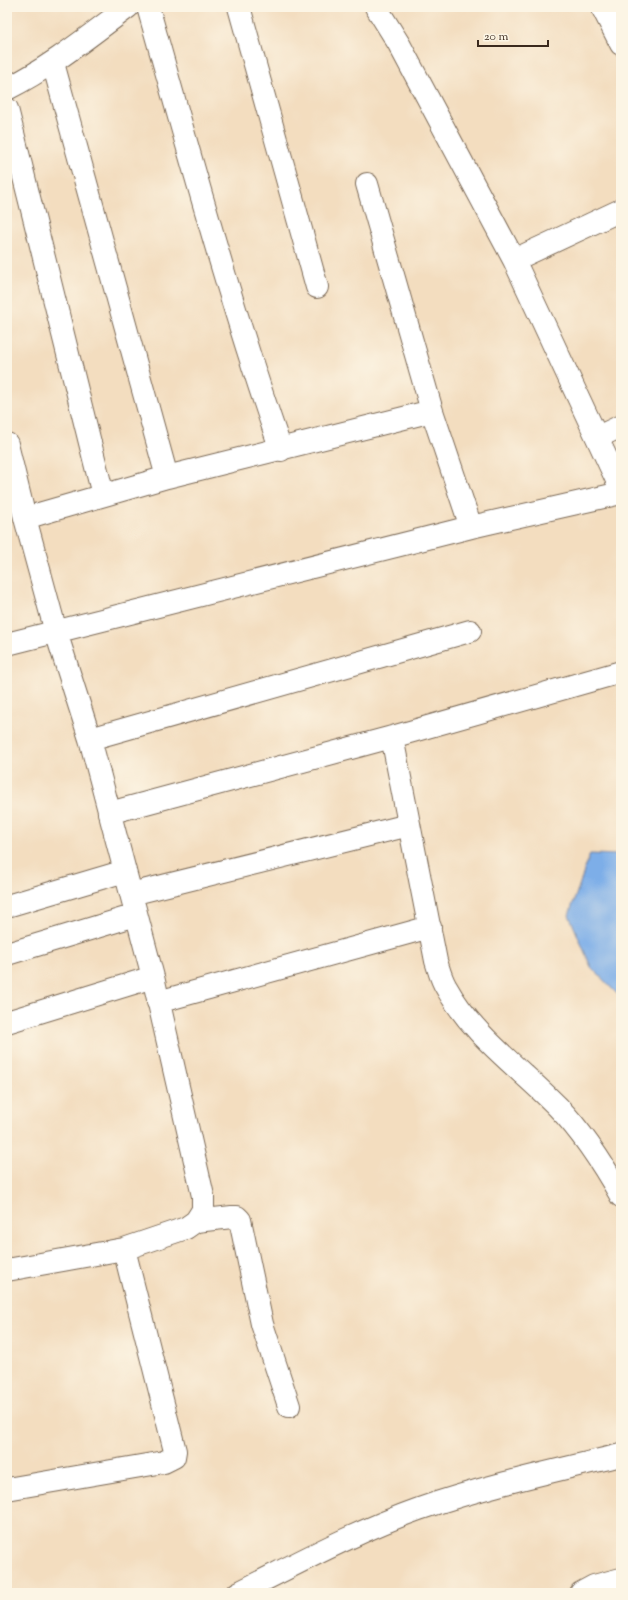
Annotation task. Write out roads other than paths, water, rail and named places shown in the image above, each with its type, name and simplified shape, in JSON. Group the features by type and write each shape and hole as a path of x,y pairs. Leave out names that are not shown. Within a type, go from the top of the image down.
{"street":[{"path":"7,90 31,78 53,63 128,7"},
{"path":"148,7 214,242 268,417 281,450"},
{"path":"239,7 317,287"},
{"path":"376,7 399,44 514,260 621,489"},
{"path":"602,7 621,44"},
{"path":"53,63 167,477"},
{"path":"7,109 103,495"},
{"path":"367,184 432,411 471,528"},
{"path":"514,260 621,210"},
{"path":"25,518 167,477 281,450 432,411"},
{"path":"598,437 621,426"},
{"path":"7,444 25,518 56,632 90,739 131,894 158,1002 203,1196 203,1210 196,1221 186,1228 124,1248 7,1270"},
{"path":"7,644 471,528 621,493"},
{"path":"90,739 470,631"},
{"path":"109,812 392,737 621,672"},
{"path":"392,737 436,961 445,986 462,1011 491,1045 558,1107 583,1136 600,1159 621,1196"},
{"path":"131,894 410,825"},
{"path":"7,906 125,871"},
{"path":"7,954 136,915"},
{"path":"158,1002 430,927"},
{"path":"7,1022 152,977"},
{"path":"196,1221 232,1217 237,1217 240,1220 262,1324 289,1406"},
{"path":"7,1489 164,1462 174,1457 175,1451 124,1248"},
{"path":"238,1593 358,1533 420,1509 469,1494 621,1455"},
{"path":"581,1593 594,1586 621,1579"}],"water":[{"path":"590,854 621,855 621,998 591,967 569,915"}]}
